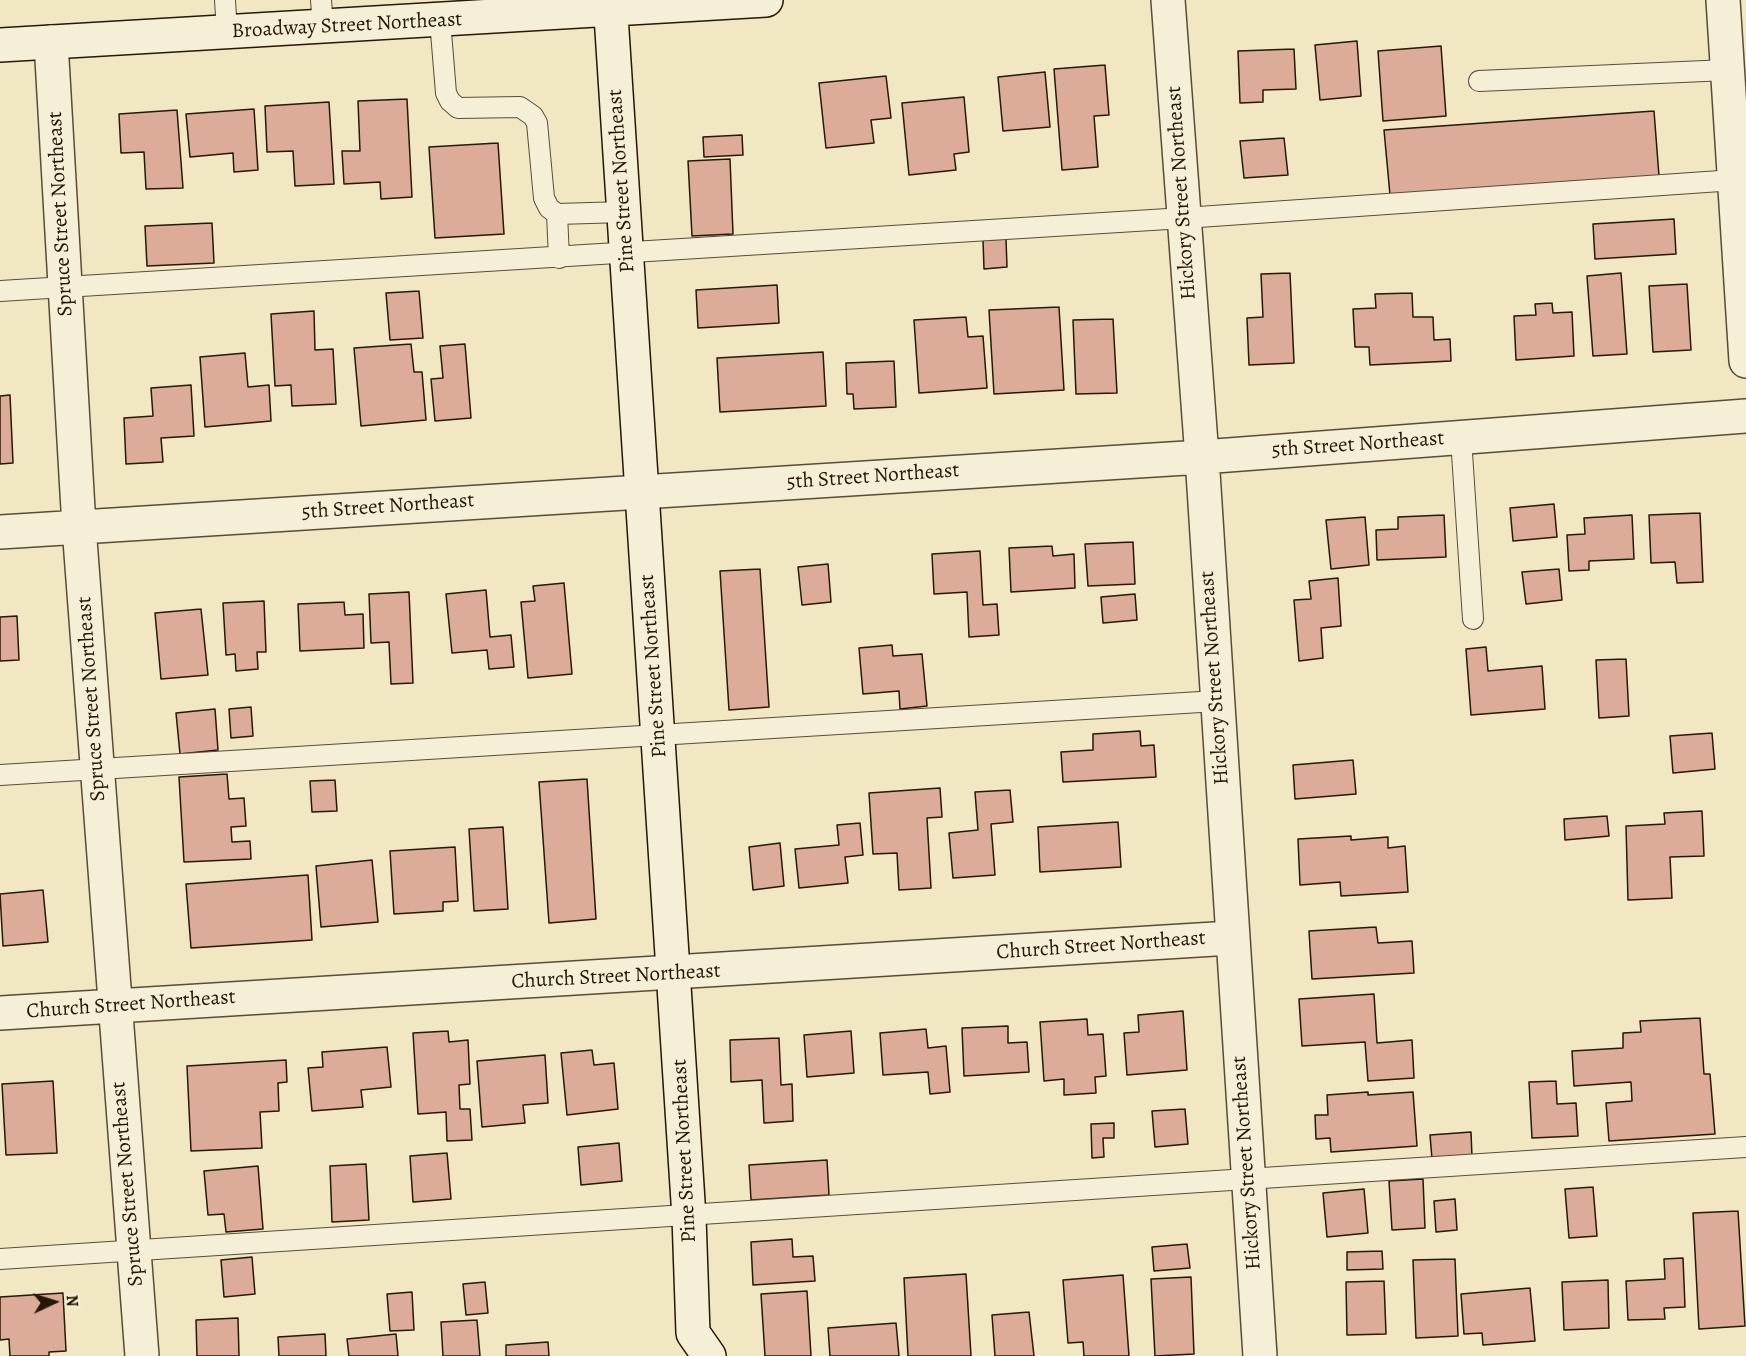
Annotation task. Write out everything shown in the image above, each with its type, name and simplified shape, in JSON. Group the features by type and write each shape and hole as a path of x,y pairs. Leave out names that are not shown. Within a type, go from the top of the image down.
{"street":[{"name":"Broadway Street Northeast","path":"0,45 227,33 322,14 440,20 610,5 766,0"},
{"name":"Hickory Street Northeast","path":"1168,0 1202,457 1231,938 1260,1356"},
{"path":"1723,0 1727,70 1739,136 1735,180 1746,361"},
{"name":"Pine Street Northeast","path":"610,5 674,973 689,1217 693,1348"},
{"name":"Spruce Street Northeast","path":"51,42 79,527 142,1356"},
{"name":"5th Street Northeast","path":"0,532 1202,457 1746,416"},
{"name":"Church Street Northeast","path":"0,1013 1231,938"}],"lane":[{"path":"225,0 227,33"},
{"path":"440,20 447,93 450,101 458,108 520,106 533,116 537,123 544,198 549,208 557,214 624,212"},
{"path":"1479,81 1727,70"},
{"path":"0,291 627,254 1735,180"},
{"path":"557,214 559,258"},
{"path":"1461,438 1473,619"},
{"path":"0,775 1217,701"},
{"path":"0,1259 689,1217 1746,1147"}],"building":[{"path":"1357,41 1361,96 1320,100 1315,45"},
{"path":"1441,46 1446,116 1383,121 1378,51"},
{"path":"1294,49 1296,89 1263,90 1263,102 1240,103 1238,51"},
{"path":"1105,65 1109,115 1094,116 1098,167 1062,170 1054,69"},
{"path":"1045,72 1050,127 1003,131 998,77"},
{"path":"886,76 891,118 871,120 874,143 826,148 819,83"},
{"path":"964,97 969,152 954,154 956,170 909,175 902,103"},
{"path":"407,99 412,197 381,199 380,182 344,184 342,151 360,151 358,101"},
{"path":"329,102 334,184 295,186 293,151 267,152 265,106"},
{"path":"254,109 258,170 234,172 233,153 190,157 186,114"},
{"path":"177,110 183,188 146,189 144,152 121,153 119,114"},
{"path":"1654,111 1659,176 1390,195 1384,130"},
{"path":"742,135 743,155 704,157 703,137"},
{"path":"1284,138 1288,175 1244,178 1240,141"},
{"path":"498,143 504,234 435,238 429,147"},
{"path":"730,159 733,234 692,236 688,161"},
{"path":"1674,219 1676,254 1595,259 1593,224"},
{"path":"212,223 214,263 147,266 145,226"},
{"path":"1006,239 1007,267 984,269 983,240"},
{"path":"1290,273 1294,363 1249,365 1247,318 1263,317 1261,274"},
{"path":"1621,273 1627,354 1593,356 1587,276"},
{"path":"1687,284 1691,350 1653,352 1649,286"},
{"path":"777,285 779,323 698,328 696,290"},
{"path":"419,291 423,338 390,340 386,293"},
{"path":"1412,293 1413,317 1433,317 1434,340 1450,339 1451,361 1370,365 1369,347 1355,347 1353,309 1376,308 1375,294"},
{"path":"1552,303 1553,313 1572,312 1574,356 1516,360 1514,316 1536,315 1535,304"},
{"path":"1059,307 1064,390 994,394 989,310"},
{"path":"314,311 315,350 333,349 336,404 292,406 291,385 275,386 271,314"},
{"path":"966,317 968,337 983,336 987,388 919,393 914,320"},
{"path":"1113,319 1117,393 1076,394 1073,320"},
{"path":"411,344 414,372 422,372 426,420 361,426 354,348"},
{"path":"465,344 471,418 435,421 431,379 443,378 440,346"},
{"path":"823,352 826,406 720,412 717,358"},
{"path":"245,353 248,387 269,385 271,421 205,427 200,357"},
{"path":"894,361 896,407 854,409 853,394 847,394 846,363"},
{"path":"191,385 194,436 161,438 163,462 126,464 124,418 153,416 151,388"},
{"path":"10,395 13,463 0,464 0,396"},
{"path":"1554,504 1557,537 1513,541 1510,508"},
{"path":"1700,513 1703,582 1677,583 1675,562 1651,563 1649,515"},
{"path":"1444,515 1446,557 1377,560 1376,530 1398,529 1398,517"},
{"path":"1632,515 1634,559 1589,561 1589,570 1569,571 1567,535 1585,534 1584,518"},
{"path":"1365,517 1369,565 1331,569 1326,520"},
{"path":"1133,542 1135,584 1088,586 1085,544"},
{"path":"1052,546 1053,556 1074,554 1075,588 1011,592 1009,548"},
{"path":"980,551 983,605 997,604 999,635 969,637 967,592 934,594 932,554"},
{"path":"828,564 831,602 802,605 798,567"},
{"path":"760,569 769,707 729,710 720,571"},
{"path":"1559,569 1562,600 1526,604 1522,572"},
{"path":"1338,578 1341,626 1321,628 1323,658 1299,661 1294,600 1311,599 1309,581"},
{"path":"564,583 572,674 528,678 521,602 535,601 533,586"},
{"path":"486,590 490,637 511,635 514,667 489,669 487,650 452,653 446,594"},
{"path":"409,592 413,683 391,684 389,642 371,643 369,594"},
{"path":"1135,594 1137,620 1103,623 1101,597"},
{"path":"264,601 266,652 257,652 258,669 236,671 235,654 226,655 223,603"},
{"path":"344,602 345,615 363,614 364,648 300,651 298,604"},
{"path":"201,609 208,675 161,679 155,613"},
{"path":"17,616 19,660 0,661 0,617"},
{"path":"892,645 893,656 922,654 927,706 900,709 899,691 863,694 859,648"},
{"path":"1486,647 1488,671 1542,666 1545,709 1471,715 1466,649"},
{"path":"1626,659 1629,716 1599,718 1596,660"},
{"path":"251,707 253,736 231,738 229,709"},
{"path":"215,709 218,750 180,754 176,713"},
{"path":"1140,731 1141,746 1154,745 1156,777 1063,782 1061,752 1093,750 1093,734"},
{"path":"1712,733 1715,769 1673,773 1670,736"},
{"path":"1353,760 1356,794 1295,799 1293,765"},
{"path":"227,774 229,799 244,798 246,826 231,827 232,842 250,841 251,859 184,862 179,777"},
{"path":"587,779 596,919 549,923 539,782"},
{"path":"335,780 337,811 312,812 310,781"},
{"path":"940,788 942,817 927,818 931,888 899,890 897,853 873,854 869,793"},
{"path":"1010,790 1013,822 991,824 995,875 953,878 949,833 978,830 975,792"},
{"path":"1702,811 1704,856 1670,857 1672,898 1628,900 1626,826 1665,824 1664,813"},
{"path":"1607,816 1609,836 1565,840 1564,819"},
{"path":"1118,822 1121,867 1040,872 1038,827"},
{"path":"860,823 863,855 845,857 848,883 799,888 795,849 839,845 837,825"},
{"path":"503,827 508,909 474,911 469,829"},
{"path":"1351,836 1351,840 1388,837 1388,848 1405,846 1408,892 1341,896 1340,882 1300,885 1298,839"},
{"path":"780,843 784,886 753,890 749,847"},
{"path":"455,847 458,901 443,902 443,911 394,914 390,851"},
{"path":"372,860 378,922 321,927 316,866"},
{"path":"308,875 312,940 191,948 186,884"},
{"path":"43,890 48,942 3,946 0,894"},
{"path":"1376,927 1378,943 1412,941 1414,973 1312,979 1309,931"},
{"path":"1374,994 1377,1043 1412,1040 1414,1078 1368,1081 1365,1042 1302,1046 1299,999"},
{"path":"1183,1011 1187,1070 1127,1075 1124,1033 1139,1032 1138,1015"},
{"path":"1700,1018 1704,1074 1710,1074 1715,1134 1609,1141 1606,1103 1632,1101 1631,1082 1574,1086 1572,1051 1623,1048 1623,1033 1641,1032 1640,1021"},
{"path":"1087,1019 1088,1035 1103,1034 1106,1076 1095,1077 1096,1093 1064,1095 1064,1079 1044,1081 1040,1022"},
{"path":"1008,1026 1008,1043 1027,1042 1029,1072 964,1076 962,1028"},
{"path":"926,1029 928,1048 946,1046 950,1092 930,1094 928,1072 883,1075 880,1033"},
{"path":"448,1031 449,1042 468,1040 470,1084 459,1085 460,1109 470,1109 472,1140 447,1141 446,1112 418,1114 413,1033"},
{"path":"851,1031 854,1073 807,1077 804,1035"},
{"path":"779,1038 781,1085 792,1084 793,1121 764,1123 762,1080 731,1082 730,1040"},
{"path":"387,1047 391,1087 361,1090 363,1107 312,1111 308,1068 323,1067 322,1052"},
{"path":"592,1050 594,1065 614,1063 618,1109 567,1115 561,1053"},
{"path":"545,1055 548,1103 523,1105 525,1123 482,1127 477,1061"},
{"path":"286,1060 287,1082 278,1083 279,1111 260,1112 262,1148 191,1151 187,1066"},
{"path":"53,1081 57,1153 6,1155 2,1084"},
{"path":"1556,1081 1557,1104 1576,1103 1578,1136 1532,1138 1529,1082"},
{"path":"1368,1092 1368,1095 1413,1092 1417,1146 1331,1152 1330,1138 1316,1139 1315,1115 1328,1115 1327,1095"},
{"path":"1185,1109 1188,1144 1155,1147 1152,1111"},
{"path":"1114,1123 1114,1138 1103,1138 1104,1157 1092,1158 1091,1124"},
{"path":"1471,1132 1472,1157 1432,1159 1430,1135"},
{"path":"619,1143 622,1181 581,1185 578,1147"},
{"path":"447,1153 451,1199 413,1202 410,1156"},
{"path":"827,1160 829,1195 751,1200 749,1165"},
{"path":"366,1164 369,1220 332,1222 330,1166"},
{"path":"258,1166 263,1229 226,1232 224,1214 208,1215 204,1171"},
{"path":"1423,1179 1425,1228 1392,1230 1389,1181"},
{"path":"1593,1187 1597,1236 1569,1238 1565,1189"},
{"path":"1364,1189 1368,1233 1327,1237 1323,1193"},
{"path":"1455,1199 1457,1230 1436,1232 1434,1201"},
{"path":"1738,1211 1745,1326 1699,1329 1693,1213"},
{"path":"792,1239 793,1257 813,1256 815,1281 753,1285 751,1242"},
{"path":"1187,1244 1190,1268 1154,1271 1152,1247"},
{"path":"1382,1251 1383,1269 1347,1270 1347,1252"},
{"path":"252,1257 255,1294 224,1297 221,1260"},
{"path":"1683,1258 1685,1307 1664,1308 1665,1319 1628,1320 1626,1281 1665,1279 1664,1259"},
{"path":"1455,1259 1458,1336 1416,1338 1413,1260"},
{"path":"966,1274 971,1356 908,1356 904,1278"},
{"path":"1123,1275 1129,1356 1084,1356 1083,1342 1068,1343 1063,1280"},
{"path":"1191,1277 1194,1354 1155,1356 1151,1279"},
{"path":"1608,1280 1609,1328 1564,1330 1562,1282"},
{"path":"1384,1281 1386,1334 1347,1335 1346,1282"},
{"path":"485,1282 488,1313 466,1315 463,1284"},
{"path":"1530,1288 1535,1341 1483,1345 1482,1333 1464,1334 1461,1294"},
{"path":"807,1291 811,1356 765,1356 761,1294"},
{"path":"412,1292 414,1330 390,1331 387,1294"},
{"path":"63,1293 66,1351 49,1352 49,1356 10,1356 9,1339 0,1340 0,1297"},
{"path":"1029,1312 1034,1356 995,1356 992,1315"},
{"path":"238,1318 239,1356 197,1356 196,1320"},
{"path":"477,1320 480,1356 443,1356 441,1322"},
{"path":"896,1323 899,1356 830,1356 828,1328"},
{"path":"325,1334 326,1356 279,1356 278,1337"},
{"path":"396,1334 398,1356 349,1356 347,1339"},
{"path":"548,1342 549,1356 506,1356 506,1345"}]}
